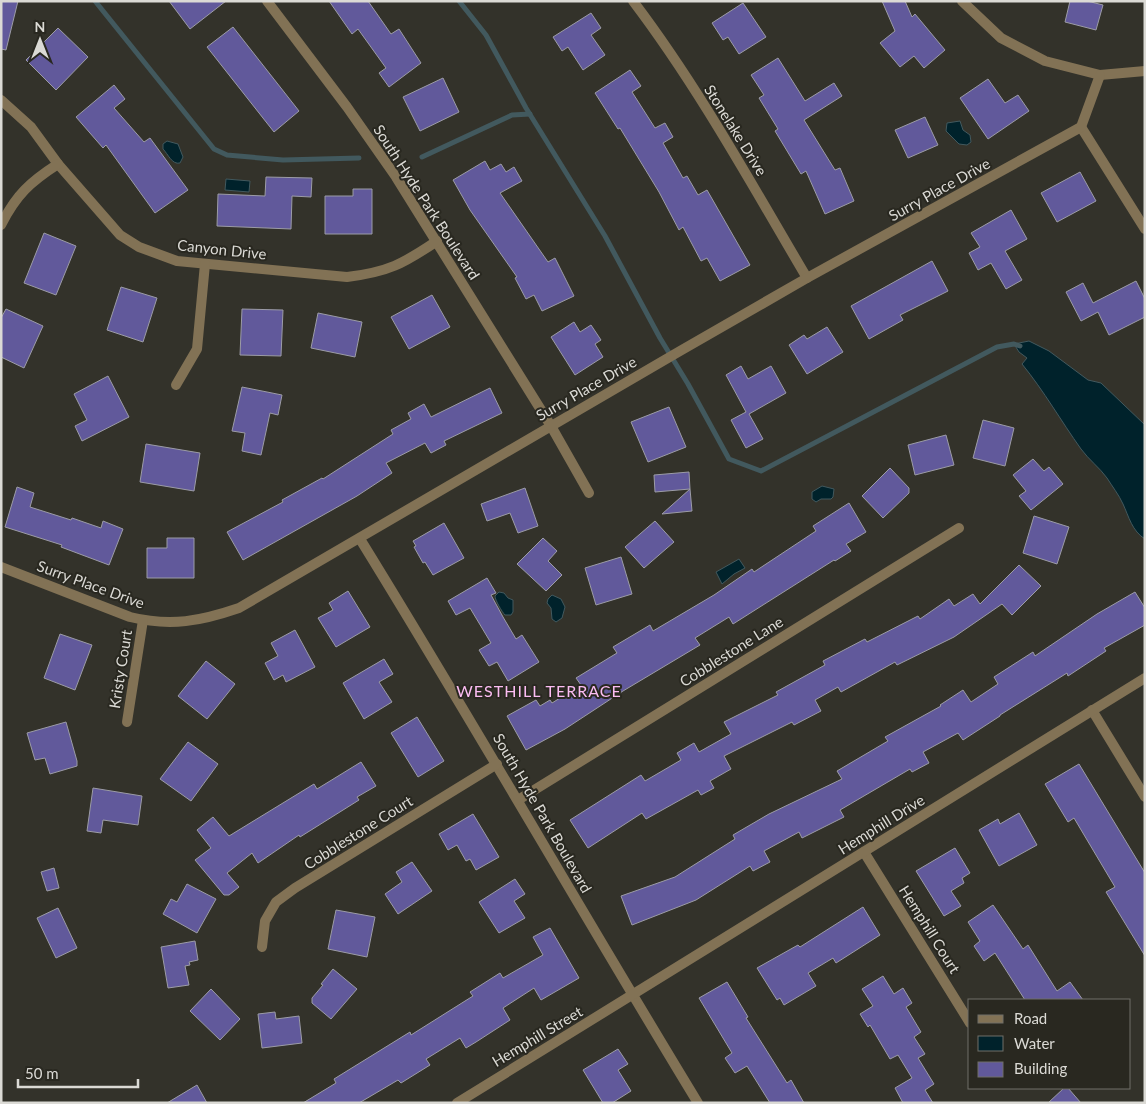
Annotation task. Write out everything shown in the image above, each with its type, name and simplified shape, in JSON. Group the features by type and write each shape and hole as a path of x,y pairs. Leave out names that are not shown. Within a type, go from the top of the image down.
{"street":[{"name":"South Hyde Park Boulevard","path":"267,1 388,165 551,426 589,493"},
{"name":"Stonelake Drive","path":"633,1 656,32 736,156 807,278"},
{"path":"962,1 1001,38 1045,61 1100,75 1145,71"},
{"path":"1100,75 1081,127 1145,229"},
{"name":"Canyon Drive","path":"1,100 31,127 58,164 120,235 139,247 161,256 177,261 347,276 386,270 409,260 437,241"},
{"name":"Surry Place Drive","path":"1,567 130,617 143,620 188,622 216,616 239,608 807,278 1081,127"},
{"path":"1,225 19,195 39,176 58,164"},
{"path":"176,385 196,349 205,264"},
{"name":"Cobblestone Lane","path":"518,800 959,528"},
{"name":"South Hyde Park Boulevard","path":"360,539 497,764 632,995 698,1103"},
{"name":"Kristy Court","path":"127,722 143,620"},
{"name":"Hemphill Drive","path":"632,995 1145,678"},
{"path":"1092,710 1145,797"},
{"name":"Cobblestone Court","path":"262,947 265,921 276,902 295,888 497,764"},
{"name":"Hemphill Court","path":"864,852 968,1020"},
{"name":"Hemphill Street","path":"457,1103 632,995"}],"water":[{"path":"960,121 963,130 970,135 971,142 967,145 959,144 946,131 947,123"},
{"path":"167,141 178,144 183,157 180,163 172,161 163,149 163,144"},
{"path":"226,179 250,181 249,192 225,190"},
{"path":"1029,341 1049,351 1088,380 1101,383 1145,425 1145,539 1134,528 1107,478 1081,449 1022,364 1027,358 1019,352 1014,344"},
{"path":"822,486 834,489 833,497 816,502 812,499 812,492"},
{"path":"739,559 745,568 722,584 716,572"},
{"path":"499,592 504,593 513,600 513,612 511,615 505,615 499,606 495,596"},
{"path":"552,595 561,599 565,607 562,618 556,622 552,619 551,608 547,603"}],"building":[{"path":"1,1 18,1 6,50 1,49"},
{"path":"169,1 226,1 190,29"},
{"path":"329,1 368,1 391,34 399,29 421,63 389,87 379,73 386,68 358,29 352,34"},
{"path":"882,1 905,1 912,17 915,14 945,50 924,68 914,56 900,67 880,43 895,31"},
{"path":"1070,1 1087,1 1103,5 1096,30 1065,22"},
{"path":"743,3 766,37 739,54 728,37 723,40 712,23"},
{"path":"591,13 601,28 591,35 605,55 583,70 568,47 562,51 553,37"},
{"path":"233,27 299,111 274,132 207,47"},
{"path":"58,28 88,57 56,90 26,60"},
{"path":"778,58 805,101 834,83 842,96 804,120 835,170 840,168 854,201 825,214 806,171 801,174 775,131 778,129 759,98 764,95 751,75"},
{"path":"630,70 641,86 632,92 655,128 665,123 673,137 663,143 683,178 687,176 698,195 707,190 750,265 720,281 707,258 701,261 683,227 679,230 659,192 620,128 618,129 595,93"},
{"path":"443,78 459,112 420,131 403,97"},
{"path":"988,79 1005,103 1018,95 1029,111 988,139 960,98"},
{"path":"114,85 125,99 114,108 144,142 150,138 188,190 155,213 106,145 103,148 76,117"},
{"path":"925,117 938,145 908,158 895,130"},
{"path":"485,161 490,170 501,164 506,172 514,167 522,181 500,193 548,262 555,258 574,296 542,311 534,295 526,299 515,278 517,277 470,210 453,180"},
{"path":"1080,172 1096,201 1057,222 1041,193"},
{"path":"266,177 312,178 311,197 292,196 291,229 217,226 218,194 265,196"},
{"path":"353,189 372,189 372,234 325,234 325,196 353,196"},
{"path":"1011,210 1027,239 1005,251 1022,280 1006,289 991,263 978,270 969,253 980,247 971,233"},
{"path":"44,233 76,246 56,295 24,283"},
{"path":"932,261 948,291 900,315 903,320 869,339 851,306"},
{"path":"1136,281 1145,299 1145,317 1109,335 1098,312 1081,321 1066,292 1083,283 1093,303"},
{"path":"121,287 157,298 143,342 107,330"},
{"path":"432,295 450,327 409,349 391,317"},
{"path":"6,309 43,326 24,368 1,357 1,318"},
{"path":"242,309 283,310 281,356 240,355"},
{"path":"318,313 362,322 355,357 311,348"},
{"path":"574,322 580,332 591,325 601,340 595,344 603,357 575,375 551,337"},
{"path":"827,327 843,352 807,374 789,345 804,335 807,339"},
{"path":"741,366 748,379 771,366 786,393 749,414 763,439 746,448 731,420 746,412 726,375"},
{"path":"108,376 129,417 82,441 75,426 87,420 74,394"},
{"path":"242,387 282,395 278,415 270,413 261,455 242,451 245,433 232,431"},
{"path":"490,388 502,413 444,441 446,445 431,453 425,443 386,463 392,473 357,496 243,560 227,532 323,479 393,434 391,430 411,419 408,413 424,404 431,417"},
{"path":"669,407 686,447 648,462 631,422"},
{"path":"983,420 1014,428 1005,466 973,458"},
{"path":"946,435 954,465 915,475 908,445"},
{"path":"146,444 200,453 194,491 140,482"},
{"path":"1033,459 1044,471 1049,467 1063,484 1031,510 1019,496 1026,491 1013,475"},
{"path":"890,468 909,488 909,493 883,518 862,496"},
{"path":"689,472 690,489 655,492 654,475"},
{"path":"17,487 34,493 30,507 101,528 103,521 123,529 109,565 61,547 62,545 5,527"},
{"path":"525,488 538,526 518,533 510,513 487,521 481,504"},
{"path":"690,489 692,511 662,514"},
{"path":"849,503 866,532 846,544 851,551 733,624 729,617 695,638 700,645 623,691 565,729 526,750 507,716 536,700 540,706 550,700 552,703 581,685 576,678 617,653 613,647 650,625 653,631 714,595 752,569 754,572 816,531 813,526"},
{"path":"1034,516 1069,527 1057,564 1023,553"},
{"path":"655,521 674,542 644,568 625,547"},
{"path":"444,523 464,558 433,575 425,562 423,563 414,547 416,546 413,541"},
{"path":"167,538 194,538 194,578 147,578 147,548 167,548"},
{"path":"543,538 557,551 548,561 562,575 546,591 517,564"},
{"path":"621,557 632,594 596,605 585,568"},
{"path":"1019,565 1041,586 1012,615 1002,604 954,637 897,665 895,662 841,692 838,687 815,700 821,711 794,725 792,722 724,756 731,769 710,781 714,788 701,795 698,790 646,819 642,813 588,848 570,820 641,775 645,781 681,760 677,753 694,743 699,752 731,734 724,722 778,695 776,692 825,665 823,661 865,639 867,642 918,616 920,619 949,599 954,606 973,594 980,604"},
{"path":"487,578 496,593 491,595 516,639 522,635 539,662 508,681 497,662 489,666 479,650 491,643 470,608 456,615 448,601"},
{"path":"348,591 370,627 336,647 318,618 333,610 329,603"},
{"path":"1135,592 1145,608 1145,625 1104,648 1106,651 1068,676 1067,673 963,740 958,733 923,752 929,763 912,772 910,769 840,810 844,817 802,838 799,832 764,851 770,862 753,871 750,866 696,900 632,925 621,896 675,877 735,839 733,835 769,814 842,779 837,771 888,741 885,737 941,706 963,690 971,702 998,684 994,677 1033,652 1035,656 1097,614"},
{"path":"295,630 315,667 286,682 283,675 274,680 265,663 278,656 271,643"},
{"path":"60,634 92,645 75,690 44,678"},
{"path":"384,659 393,674 379,682 392,702 364,719 343,683"},
{"path":"206,661 235,684 207,719 178,696"},
{"path":"417,717 444,761 418,777 391,733"},
{"path":"66,722 77,766 50,774 45,758 35,760 27,733"},
{"path":"188,742 218,764 191,801 160,779"},
{"path":"361,762 376,786 357,797 359,800 300,837 299,835 258,863 252,853 227,873 239,887 229,895 224,895 195,860 211,848 197,830 213,817 229,836 314,784 317,789"},
{"path":"1079,764 1145,873 1145,956 1106,892 1115,887 1074,818 1068,822 1045,784"},
{"path":"93,788 142,796 138,825 103,820 101,833 87,831"},
{"path":"1019,813 1037,845 999,866 979,830 998,819 1000,824"},
{"path":"473,814 499,857 476,870 470,859 466,861 457,845 448,850 439,834"},
{"path":"955,848 970,873 962,878 964,883 951,891 961,906 944,916 916,871"},
{"path":"412,862 432,891 398,914 385,894 402,882 396,872"},
{"path":"54,868 59,888 47,891 41,872"},
{"path":"515,879 525,894 514,901 525,918 499,933 479,902"},
{"path":"187,884 216,899 197,933 163,914 171,899 177,902"},
{"path":"993,905 1023,949 1028,945 1057,991 1070,982 1082,999 1024,999 995,953 984,961 974,946 980,941 968,922"},
{"path":"863,907 880,935 836,963 833,958 808,973 816,986 784,1005 780,998 777,1000 757,968 798,945 800,947"},
{"path":"58,908 77,948 56,958 37,918"},
{"path":"336,910 375,917 367,957 328,949"},
{"path":"550,928 579,978 541,1000 534,988 503,1008 510,1020 466,1048 460,1038 426,1059 430,1065 401,1083 398,1080 359,1103 303,1103 336,1083 334,1079 410,1032 411,1035 473,996 470,992 500,973 503,978 543,955 533,937"},
{"path":"195,941 198,960 189,962 190,965 185,966 189,985 168,988 161,947"},
{"path":"333,969 357,989 331,1019 312,1003 312,998"},
{"path":"883,976 894,994 903,988 912,1003 906,1007 921,1032 914,1037 925,1054 918,1058 934,1084 925,1090 933,1103 903,1103 895,1088 912,1078 898,1055 890,1059 870,1025 868,1027 860,1014 873,1006 862,989"},
{"path":"727,982 748,1017 746,1018 787,1083 791,1080 804,1103 770,1103 747,1066 735,1073 725,1058 732,1053 699,998"},
{"path":"211,989 240,1019 220,1040 190,1011"},
{"path":"275,1012 276,1019 299,1016 302,1043 262,1048 258,1014"},
{"path":"618,1049 628,1064 618,1070 631,1091 612,1103 603,1103 583,1070"},
{"path":"197,1085 207,1103 167,1103"},
{"path":"1063,1089 1069,1089 1081,1103 1048,1103"}],"waterway":[{"path":"95,1 214,149 227,155 283,160 359,158"},
{"path":"459,1 486,35 526,108 605,236 660,338 688,384 729,459 761,471 997,347 1014,344 1020,346"},
{"path":"422,157 512,115 530,114"}],"district":[{"name":"WESTHILL TERRACE","path":"539,690"}]}
